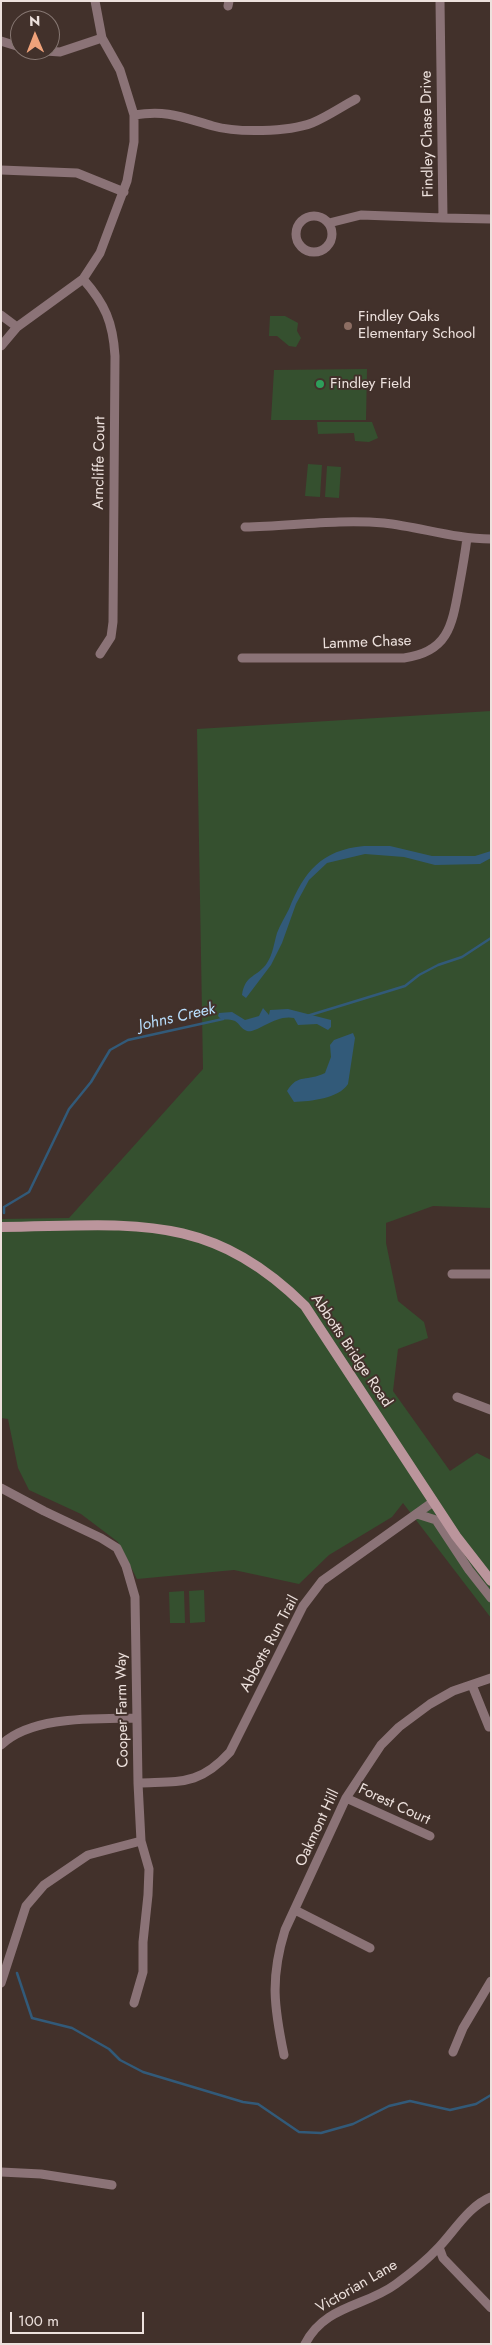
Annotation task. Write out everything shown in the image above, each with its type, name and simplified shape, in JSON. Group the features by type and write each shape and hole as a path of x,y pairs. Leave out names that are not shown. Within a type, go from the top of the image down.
{"main road":[{"name":"Abbotts Bridge Road","path":"1,1227 140,1226 174,1230 206,1239 231,1250 283,1284 305,1306 433,1502 456,1536 491,1581"}],"street":[{"path":"1,346 17,327 83,279 100,253 124,192 131,166 134,142 134,115 120,70 102,38 95,1"},
{"name":"Findley Chase Drive","path":"440,1 443,218 491,219"},
{"path":"60,52 102,38"},
{"path":"134,115 152,112 179,114 228,129 281,129 313,123 356,99"},
{"path":"1,170 78,173 124,192"},
{"path":"329,223 332,234 329,244 325,248 309,251 300,245 296,234 299,224 303,219 314,216 320,217 329,223 361,215 443,218"},
{"name":"Arncliffe Court","path":"83,279 107,311 114,337 115,356 112,622 111,637 100,654"},
{"path":"1,315 17,327"},
{"path":"245,527 357,522 385,523 467,538 491,539"},
{"name":"Lamme Chase","path":"242,658 404,658 429,651 440,643 449,631 455,617 467,538"},
{"path":"452,1274 491,1274"},
{"path":"457,1396 491,1410"},
{"name":"Cooper Farm Way","path":"1,1488 101,1538 117,1548 126,1566 135,1597 138,1783 141,1840 149,1869 143,1942 143,1972 134,2002"},
{"name":"Abbotts Run Trail","path":"138,1783 186,1781 201,1776 215,1768 230,1752 303,1606 322,1581 433,1502"},
{"path":"417,1514 436,1520 469,1570 491,1598"},
{"name":"Oakmont Hill","path":"284,2055 277,2024 274,1983 279,1948 285,1930 346,1798 381,1745 399,1727 430,1704 453,1691 491,1678"},
{"path":"472,1684 488,1727"},
{"path":"1,1745 10,1736 44,1724 88,1719 137,1718"},
{"name":"Forest Court","path":"346,1798 430,1836"},
{"path":"1,1983 26,1906 44,1885 88,1855 141,1840"},
{"path":"295,1910 370,1948"},
{"path":"454,2052 463,2028 491,1981"},
{"path":"1,2172 41,2174 112,2185"},
{"name":"Victorian Lane","path":"305,2344 320,2323 347,2307 394,2286 439,2247 469,2213 491,2196"},
{"path":"439,2247 443,2258 491,2308"}],"green space":[{"path":"270,316 285,316 298,323 297,331 301,338 296,347 289,346 277,336 269,336"},
{"name":"Findley Field","path":"367,369 366,420 271,420 274,370"},
{"path":"317,422 372,422 378,438 369,442 355,441 354,433 318,434"},
{"path":"308,464 322,465 320,497 305,496"},
{"path":"327,466 341,467 339,498 325,497"},
{"path":"491,711 491,1208 433,1206 386,1223 386,1243 398,1301 424,1322 428,1338 398,1349 393,1391 450,1471 477,1453 491,1460 491,1618 403,1503 392,1517 329,1555 299,1584 234,1570 137,1579 118,1542 81,1514 29,1490 18,1468 8,1419 1,1418 1,1219 69,1218 203,1069 197,729"},
{"path":"204,1590 205,1622 190,1623 189,1591"},
{"path":"184,1591 185,1623 170,1623 169,1592"}],"water":[{"path":"364,846 390,846 432,856 475,856 491,851 491,858 480,864 435,865 404,857 365,854 327,863 309,880 296,904 282,943 271,965 246,998 242,995 249,979 263,968 269,960 278,930 308,874 316,865 336,852"},
{"path":"263,1008 269,1015 270,1010 288,1009 331,1020 331,1027 328,1030 317,1024 298,1025 294,1018 287,1018 273,1021 255,1030 247,1031 235,1021 222,1019 218,1016 219,1013 232,1012 245,1020 259,1016"},
{"path":"353,1033 355,1038 348,1084 344,1089 331,1096 316,1100 294,1102 287,1091 291,1085 299,1080 325,1073 331,1057 330,1045 334,1040"}],"waterway":[{"name":"Johns Creek","path":"307,1016 405,986 419,975 438,965 462,957 491,938"},
{"name":"Johns Creek","path":"4,1207 29,1192 69,1109 91,1082 110,1050 128,1040 223,1019"},
{"name":"Johns Creek","path":"4,1207 4,1213"},
{"path":"17,1973 32,2018 72,2028 109,2049 120,2060 143,2072 243,2102 258,2104 299,2132 321,2133 353,2124 389,2106 410,2101 450,2110 476,2104 491,2095"}],"place":[{"name":"Findley Oaks Elementary School","path":"348,326"},
{"name":"Findley Field","path":"320,384"}]}
